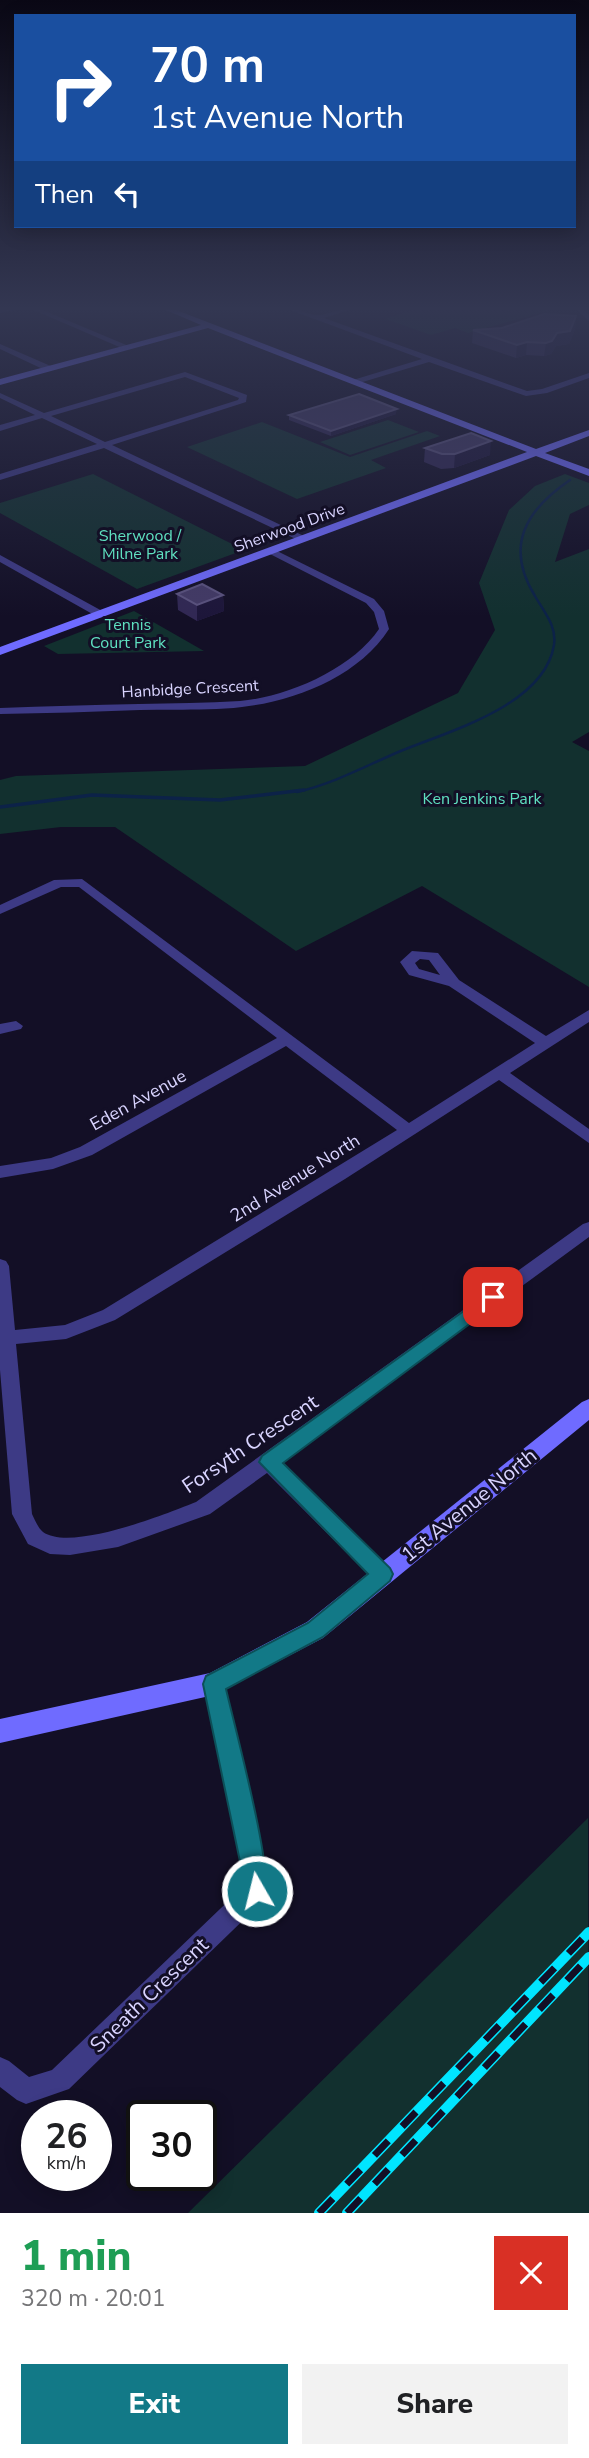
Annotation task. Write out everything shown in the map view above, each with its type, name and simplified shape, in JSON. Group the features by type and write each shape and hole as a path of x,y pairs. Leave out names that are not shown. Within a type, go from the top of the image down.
{"street":[{"path":"36,411 303,539"},
{"path":"0,428 57,411"},
{"path":"0,477 212,411"},
{"path":"431,411 589,473"},
{"name":"Sherwood Drive","path":"0,651 589,433"},
{"name":"Hanbidge Crescent","path":"0,711 268,700 333,673 369,652 384,629 379,611 370,601 271,551"},
{"path":"0,558 100,614"},
{"path":"0,910 59,883 82,883 407,1130"},
{"path":"454,983 545,1042"},
{"name":"2nd Avenue North","path":"6,1338 66,1332 108,1315 339,1175 589,1015"},
{"path":"0,1029 16,1026"},
{"name":"Eden Avenue","path":"0,1171 53,1163 86,1151 287,1039"},
{"path":"498,1072 589,1137"},
{"name":"Forsyth Crescent","path":"0,1266 22,1514 35,1538 58,1548 134,1535 203,1508 589,1228"},
{"name":"1st Avenue North","path":"0,1731 214,1684 315,1630 589,1408"},
{"path":"269,1462 383,1574"},
{"name":"Sneath Crescent","path":"0,2070 26,2091 60,2080 257,1891 251,1850 214,1684"}],"green space":[{"path":"388,420 419,432 350,455 320,442"},
{"path":"262,422 350,457 427,431 440,436 371,460 386,468 297,499 187,447"},
{"name":"Sherwood / Milne Park","path":"93,474 244,550 137,589 0,513 0,503"},
{"name":"Ken Jenkins Park","path":"565,474 589,483 589,505 570,514 555,562 589,549 589,732 572,742 589,751 589,987 422,886 296,951 115,827 61,827 0,834 0,780 16,776 305,766 458,693 495,630 479,583 509,510 535,486"},
{"name":"Tennis Court Park","path":"134,611 204,651 58,654 44,646"},
{"path":"588,1818 589,2213 188,2213 210,2191 217,2191 217,2184"}],"building":[{"path":"301,411 390,411 331,431 289,415"},
{"path":"471,433 491,441 455,454 442,454 425,448"},
{"path":"202,584 223,595 197,605 177,594"}],"waterway":[{"path":"297,792 335,780 465,726 513,701 532,685 546,667 554,645 554,632 526,578 521,561 521,545 524,530 531,517 570,480"},
{"path":"0,807 92,795 220,800 304,790"}],"railway":[{"path":"319,2213 589,1932"},
{"path":"347,2213 589,1957"}],"route":[{"path":"257,1891 251,1850 214,1684 315,1630 383,1574 269,1462 493,1297"}]}
